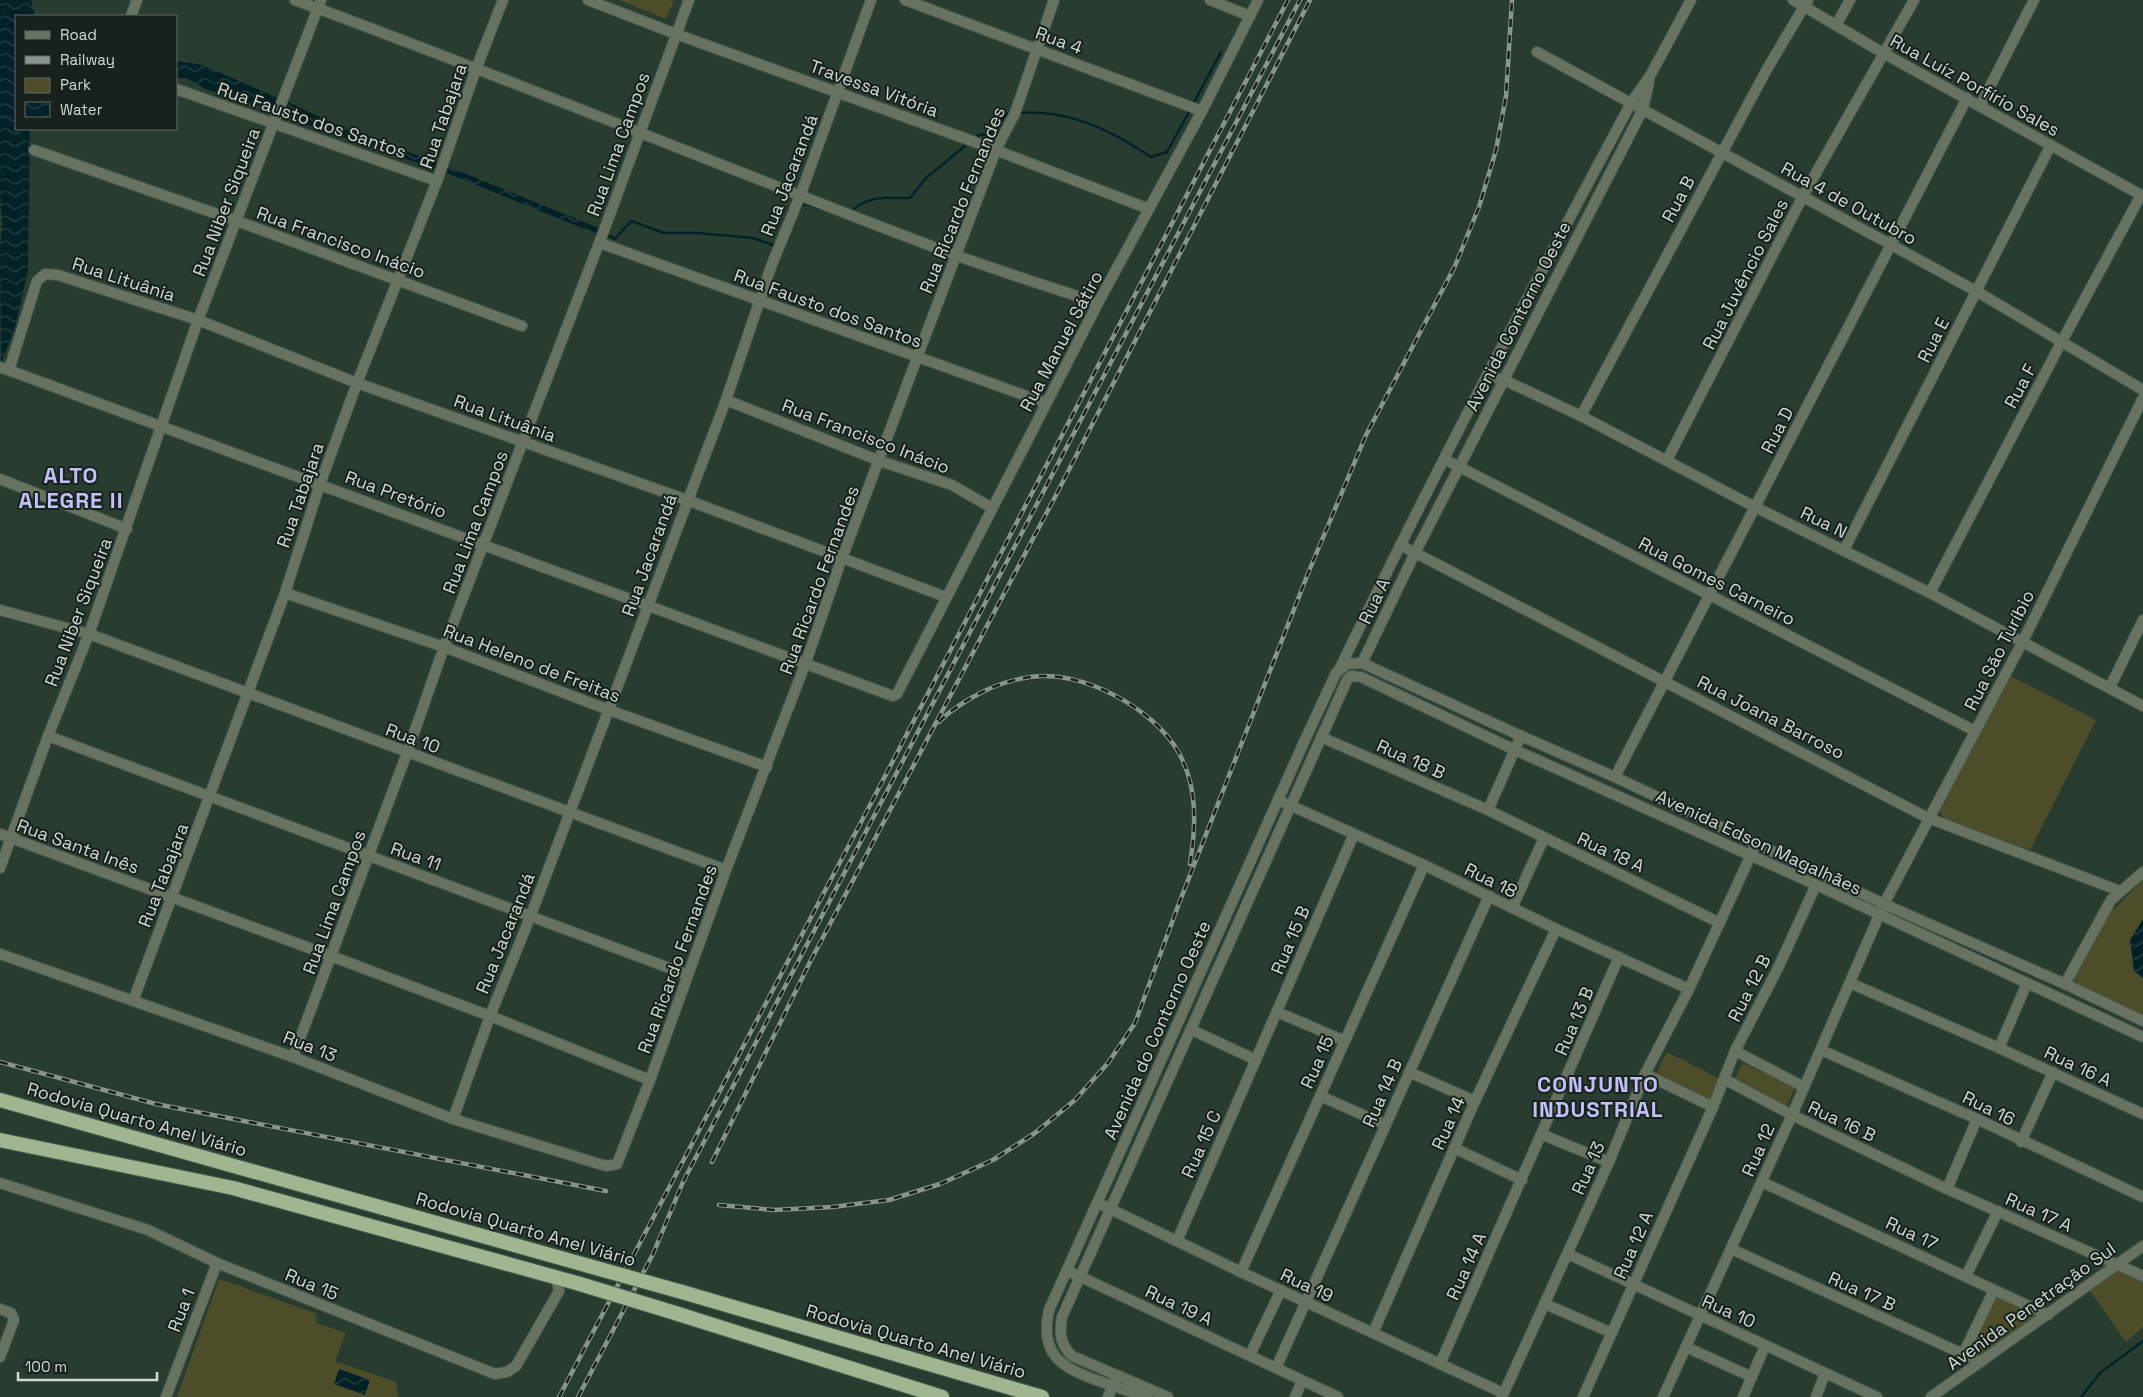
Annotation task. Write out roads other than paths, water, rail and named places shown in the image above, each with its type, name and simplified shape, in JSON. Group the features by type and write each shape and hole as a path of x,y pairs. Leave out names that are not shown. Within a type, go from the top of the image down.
{"highway":[{"name":"Rodovia Quarto Anel Viário","path":"0,1100 682,1292 1042,1397"},
{"path":"0,1140 233,1188 580,1284 942,1397"}],"street":[{"path":"131,15 137,0"},
{"path":"294,0 320,4 476,69 640,131 800,196 957,255 1098,303"},
{"name":"Rua Tabajara","path":"133,1001 285,593 320,484 357,383 437,181 476,69 503,0"},
{"name":"Travessa Vitória","path":"588,0 676,34 996,150 1149,209"},
{"name":"Rua Lima Campos","path":"293,1057 407,753 444,647 600,243 689,0"},
{"name":"Rua Jacarandá","path":"453,1119 490,1016 531,915 726,400 760,300 871,0"},
{"name":"Rua 4","path":"904,0 1202,111"},
{"name":"Rua Ricardo Fernandes","path":"610,1166 617,1164 650,1080 726,870 767,767 842,558 917,358 996,150 1015,113 1054,0"},
{"path":"1210,0 1250,16"},
{"name":"Rua Manuel Sátiro","path":"893,696 897,694 1098,303 1202,111 1258,0"},
{"name":"Avenida Contorno Oeste","path":"1340,668 1400,545 1566,226 1631,104 1650,76 1691,0"},
{"name":"Rua Luíz Porfírio Sales","path":"1793,0 1806,3 1836,25 1883,53 2142,195"},
{"path":"1836,25 1850,0"},
{"name":"Rua Juvêncio Sales","path":"1667,460 1803,196 1914,0"},
{"path":"1980,106 2034,0"},
{"name":"Rua B","path":"1581,416 1767,69 1806,3"},
{"name":"Rua Niber Siqueira","path":"0,868 48,736 89,634 198,320 320,4"},
{"name":"Rua 4 de Outubro","path":"1537,52 1976,291 2143,390"},
{"name":"Avenida Contorno Oeste","path":"1415,553 1643,109 1650,76"},
{"name":"Rua Fausto dos Santos","path":"178,90 437,181"},
{"name":"Rua D","path":"1615,777 1708,594 1967,98"},
{"name":"Rua E","path":"1844,550 2051,145"},
{"name":"Rua Francisco Inácio","path":"34,150 237,221 522,326"},
{"name":"Rua F","path":"1930,593 2062,341 2142,195"},
{"path":"1566,226 1579,234"},
{"name":"Rua Fausto dos Santos","path":"600,243 1046,403"},
{"name":"Rua Lituânia","path":"5,368 37,281 46,274 52,274 198,320 357,383 687,500 946,596"},
{"name":"Rua Pretório","path":"5,368 160,427 806,662 893,696"},
{"name":"Rua N","path":"1488,375 1504,380 1581,416 1755,507 1930,593 2143,706"},
{"name":"Rua São Turíbio","path":"1879,915 1928,818 2023,642 2143,398"},
{"name":"Rua Francisco Inácio","path":"726,400 880,460 952,485 992,508"},
{"name":"Rua Gomes Carneiro","path":"1444,459 1975,731"},
{"path":"0,479 127,528"},
{"path":"1400,545 1415,553"},
{"name":"Rua A","path":"1362,663 1415,553"},
{"name":"Rua Joana Barroso","path":"1415,553 1928,818 2120,891"},
{"path":"1384,578 1399,586"},
{"name":"Rua Heleno de Freitas","path":"285,593 444,647 608,710 767,767"},
{"path":"1374,600 1389,607"},
{"name":"Rua 10","path":"0,610 89,634 726,870"},
{"path":"2110,687 2143,620"},
{"path":"1340,668 1352,663 1362,663"},
{"name":"Avenida Edson Magalhães","path":"1362,663 1615,777 1884,904 2065,984 2143,1021"},
{"name":"Avenida do Contorno Oeste","path":"1147,1397 1124,1394 1113,1386 1084,1376 1062,1364 1052,1354 1048,1345 1046,1334 1049,1310 1149,1092 1278,800 1340,668"},
{"name":"Avenida do Contorno Oeste","path":"1168,1397 1072,1356 1065,1349 1061,1339 1062,1317 1348,678 1354,676 1361,677"},
{"name":"Avenida Edson Magalhães","path":"1361,677 1515,750 1751,855 2143,1037"},
{"name":"Rua 11","path":"48,736 688,975"},
{"path":"1488,810 1521,736"},
{"name":"Rua 18 B","path":"1321,737 1488,810"},
{"name":"Rua 18","path":"1278,800 1424,865 1556,929 1689,989"},
{"name":"Rua 18 A","path":"1488,810 1720,922"},
{"name":"Rua Santa Inês","path":"0,834 490,1016 650,1080"},
{"name":"Rua 15 B","path":"1256,1060 1354,834"},
{"path":"1512,908 1544,838"},
{"name":"Rua 13","path":"1502,1395 1609,1162 1645,1074 1689,989 1756,844"},
{"name":"Rua 15","path":"1241,1272 1424,865"},
{"path":"2065,984 2111,900 2143,872"},
{"name":"Rua 12 B","path":"1713,1107 1735,1051 1820,887 1830,878"},
{"name":"Rua 14 B","path":"1276,1368 1488,896"},
{"path":"1230,907 1243,913"},
{"name":"Rua 12","path":"1663,1397 1762,1182 1879,915"},
{"path":"1220,929 1234,935"},
{"name":"Rua 14","path":"1373,1333 1454,1148 1556,929"},
{"name":"Rua 13","path":"0,954 293,1057 453,1119 610,1166"},
{"name":"Rua 13 B","path":"1522,1180 1619,957"},
{"path":"1850,982 1999,1048 2026,983"},
{"path":"2091,1014 2100,1000"},
{"path":"1277,1012 1344,1041"},
{"path":"1192,1030 1256,1060"},
{"name":"Rua 16 A","path":"1999,1048 2143,1114"},
{"name":"Rua 16","path":"1821,1050 1976,1119 2021,1142 2143,1197"},
{"path":"1735,1051 1804,1086"},
{"name":"Rua 15 C","path":"1176,1241 1256,1060"},
{"path":"1159,1069 1171,1074"},
{"path":"1409,1072 1476,1101"},
{"path":"2021,1142 2052,1072"},
{"path":"1645,1074 1713,1107"},
{"name":"Rua 16 B","path":"1724,1079 1792,1115 1947,1189"},
{"path":"1149,1092 1161,1097"},
{"path":"1320,1096 1386,1125"},
{"name":"Rua 12 A","path":"1583,1397 1713,1107"},
{"path":"1947,1189 1976,1119"},
{"path":"1543,1135 1609,1162"},
{"path":"1454,1148 1522,1180"},
{"name":"Rua 14 A","path":"1440,1364 1522,1180"},
{"name":"Rua 17","path":"1762,1182 2048,1315"},
{"name":"Rua 15","path":"0,1183 148,1230 217,1263 495,1374 507,1372 516,1366 559,1291 556,1277"},
{"name":"Rua 17 A","path":"1947,1189 2143,1276"},
{"name":"Rua 19","path":"1098,1203 1502,1395"},
{"path":"1966,1276 1998,1211"},
{"name":"Avenida Penetração Sul","path":"1934,1395 2143,1246"},
{"name":"Rua 17 B","path":"1731,1249 1981,1362"},
{"name":"Rua 10","path":"1568,1254 1877,1397"},
{"name":"Rua 1","path":"166,1397 217,1263"},
{"name":"Rua 19 A","path":"1068,1271 1338,1397"},
{"path":"1250,1355 1281,1290"},
{"path":"1963,1354 1994,1290"},
{"path":"1545,1304 1612,1333"},
{"path":"0,1309 9,1312 13,1316 13,1324 0,1357"},
{"path":"1743,1397 1765,1346"},
{"path":"1686,1347 1752,1377"},
{"path":"1816,1397 1825,1373"},
{"path":"1108,1397 1118,1375"},
{"path":"1124,1394 1129,1380"},
{"path":"1295,1397 1302,1381"}],"water":[{"path":"0,0 31,0 35,15 15,15 15,130 30,130 28,271 15,327 1,363 0,248 2,224 0,194"},
{"path":"178,61 203,65 280,99 275,111 205,89 190,80 178,77"},
{"path":"288,102 326,120 440,164 438,170 307,125 295,116 284,112"},
{"path":"447,166 601,229 599,235 449,174 446,172"},
{"path":"2143,919 2143,978 2134,971 2130,940"},
{"path":"339,1369 370,1380 365,1395 334,1384"}],"waterway":[{"path":"1192,106 1221,52"},
{"path":"1019,113 1055,114 1088,123 1120,138 1151,157 1167,152 1190,110"},
{"path":"974,139 979,135 990,134 1008,113 1011,113"},
{"path":"852,211 864,202 879,198 910,198 926,178 970,142"},
{"path":"799,210 804,203 821,209"},
{"path":"606,234 615,239 631,221 664,233 698,233 753,238 776,246"},
{"path":"2081,1397 2100,1373 2143,1341"}],"railway":[{"path":"559,1397 869,807 1288,0"},
{"path":"578,1397 653,1254 683,1182 1300,0"},
{"path":"712,1162 811,960 1056,495 1310,0"},
{"path":"719,1205 774,1210 832,1207 889,1200 940,1184 993,1160 1035,1133 1075,1100 1108,1063 1135,1023 1178,906 1309,571 1366,435 1455,266 1479,207 1496,150 1506,96 1512,0"},
{"path":"939,722 955,708 980,693 1008,682 1030,677 1050,676 1071,679 1114,695 1134,707 1168,736 1185,766 1190,780 1194,807 1190,864"},
{"path":"0,1062 156,1104 606,1191"}],"district":[{"name":"ALTO ALEGRE II","path":"71,488"},
{"name":"CONJUNTO INDUSTRIAL","path":"1598,1096"}]}
